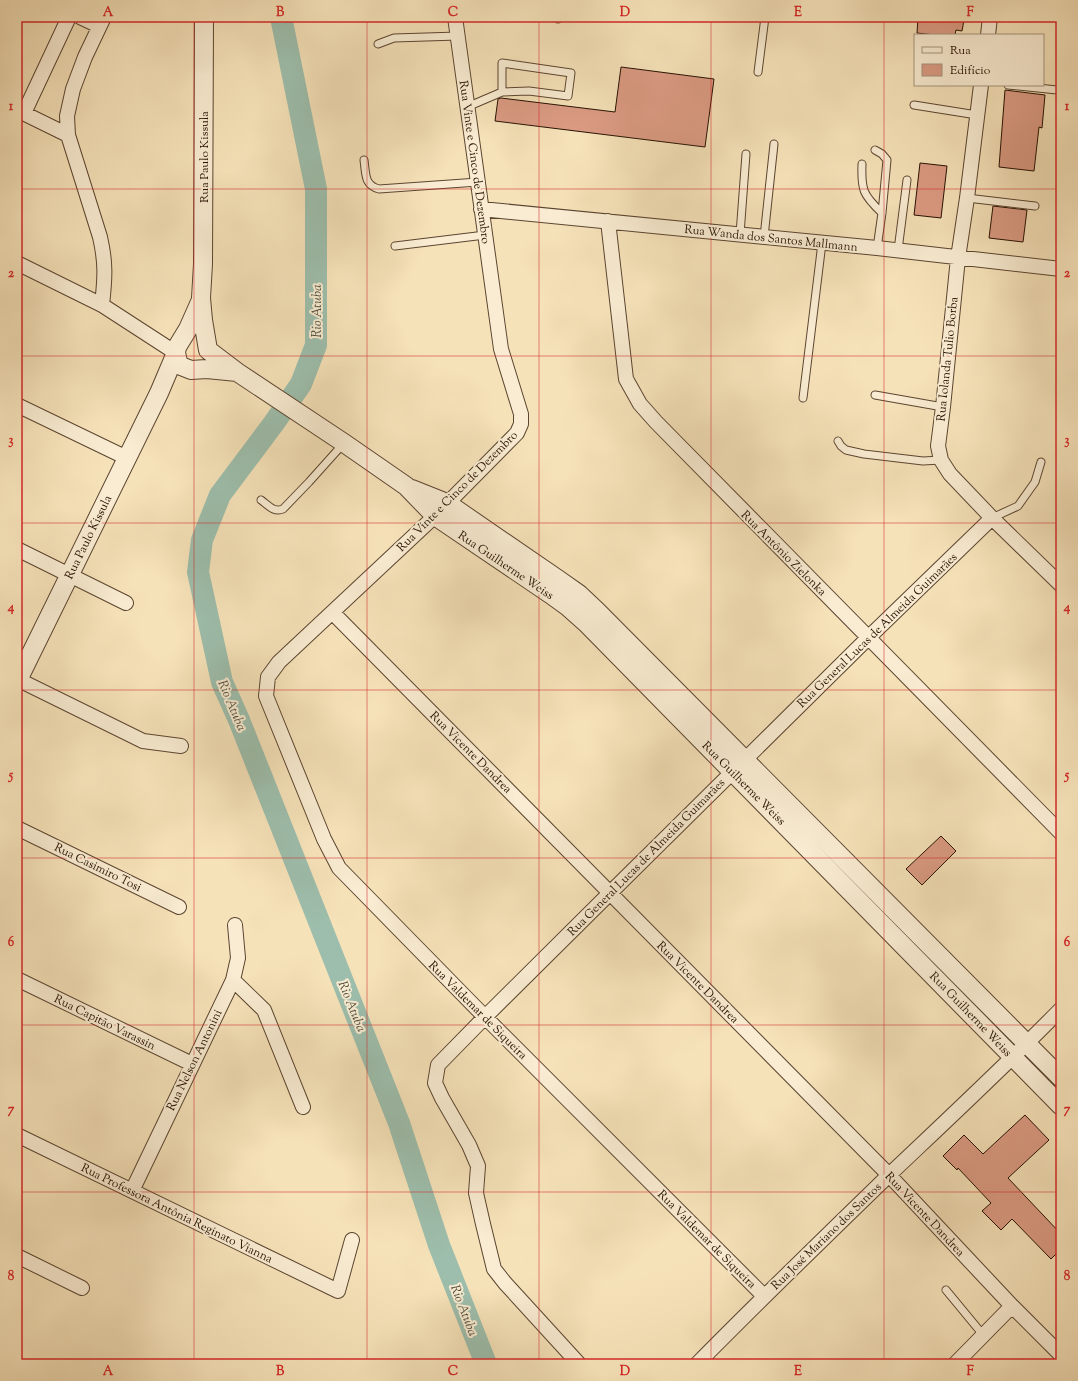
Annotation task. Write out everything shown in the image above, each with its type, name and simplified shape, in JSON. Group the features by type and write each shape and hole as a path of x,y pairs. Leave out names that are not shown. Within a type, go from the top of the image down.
{"street":[{"path":"68,135 20,112 69,17"},
{"path":"80,17 102,21 91,43 73,89 67,116 68,135 100,237 103,252 105,280 102,305"},
{"name":"Rua Paulo Kissula","path":"204,17 203,256 201,298 208,350"},
{"name":"Rua Vinte e Cinco de Dezembro","path":"268,677 279,662 333,613 448,503 517,433 521,424 521,414 501,349 455,17"},
{"path":"988,34 990,17"},
{"name":"Rua Iolanda Tulio Borba","path":"981,86 958,258 938,446 941,460 950,474 992,518 1061,585"},
{"name":"Rua Wanda dos Santos Mallmann","path":"481,209 898,250 1061,269"},
{"name":"Rua Antônio Zielonka","path":"608,221 626,379 640,404 667,434 1061,833"},
{"path":"17,263 102,305 178,348"},
{"name":"Rua Paulo Kissula","path":"17,680 159,393 178,348 195,316 201,298"},
{"path":"196,370 204,364 208,355 208,350 205,344 196,338 190,338 178,348 176,358 181,366 191,370 196,370 222,370 243,376"},
{"name":"Rua Guilherme Weiss","path":"208,350 243,376 308,418 406,486 435,516 568,607 739,766 1027,1043 1061,1078"},
{"name":"Rua Paulo Kissula","path":"159,393 181,377 196,370"},
{"path":"17,405 127,458"},
{"name":"Rua Guilherme Weiss","path":"406,486 448,503 578,594 597,611 739,766 1061,1106"},
{"name":"Rua General Lucas de Almeida Guimarães","path":"579,1364 494,1269 476,1193 478,1166 469,1145 435,1083 438,1065 868,638 992,518"},
{"path":"17,549 126,603"},
{"name":"Rua Vicente Dandrea","path":"333,613 889,1175 1012,1306 1061,1355"},
{"name":"Rua Valdemar de Siqueira","path":"268,677 266,696 324,839 339,868 485,1017 764,1296"},
{"path":"17,680 143,741 181,746"},
{"name":"Rua Casimiro Tosi","path":"17,828 179,907"},
{"name":"Rua Nelson Antonini","path":"132,1191 233,980 238,958 235,925"},
{"name":"Rua Capitão Varassin","path":"17,979 192,1064"},
{"path":"233,980 264,1010 303,1107"},
{"name":"Rua José Mariano dos Santos","path":"697,1364 764,1296 889,1175 1014,1058 1061,1009"},
{"name":"Rua Professora Antônia Reginato Vianna","path":"17,1135 338,1291 352,1240"},
{"path":"17,1256 82,1288"},
{"path":"955,1364 1012,1306"}],"lane":[{"path":"758,72 765,17"},
{"path":"378,44 394,38 458,36"},
{"path":"467,107 502,92 529,91 568,96 571,73 502,63 502,92"},
{"path":"1018,86 1057,90"},
{"path":"914,105 977,116"},
{"path":"764,237 774,144"},
{"path":"875,150 882,154 887,160 877,248"},
{"path":"740,234 746,154"},
{"path":"364,160 367,181 371,187 379,189 478,182"},
{"path":"862,164 861,180 864,193 871,203 882,213"},
{"path":"898,250 907,180"},
{"path":"967,198 1035,206"},
{"path":"394,246 485,235"},
{"path":"803,398 822,243"},
{"path":"875,395 943,407"},
{"path":"838,441 846,450 864,454 922,461 941,460"},
{"path":"261,500 275,510 279,511 283,509 344,443"},
{"path":"992,518 1018,506 1035,482 1041,462"},
{"path":"946,1290 984,1336"}],"building":[{"path":"918,17 962,17 961,20 964,20 962,31 956,30 955,34 917,33"},
{"path":"621,67 714,79 705,147 495,121 498,99 501,98 615,112"},
{"path":"1005,90 1045,95 1042,128 1039,127 1034,171 999,167"},
{"path":"920,163 947,166 941,218 914,215"},
{"path":"993,206 1027,210 1023,242 989,238"},
{"path":"941,836 956,851 922,885 906,869"},
{"path":"1025,1115 1049,1140 1008,1178 1061,1234 1061,1249 1051,1259 1012,1219 1001,1230 982,1211 991,1203 958,1168 957,1170 943,1156 964,1135 983,1154"}],"waterway":[{"name":"Rio Atuba","path":"281,17 316,189 316,345 301,384 220,495 202,540 198,572 222,682 239,720 399,1123 439,1245 486,1364"}]}
